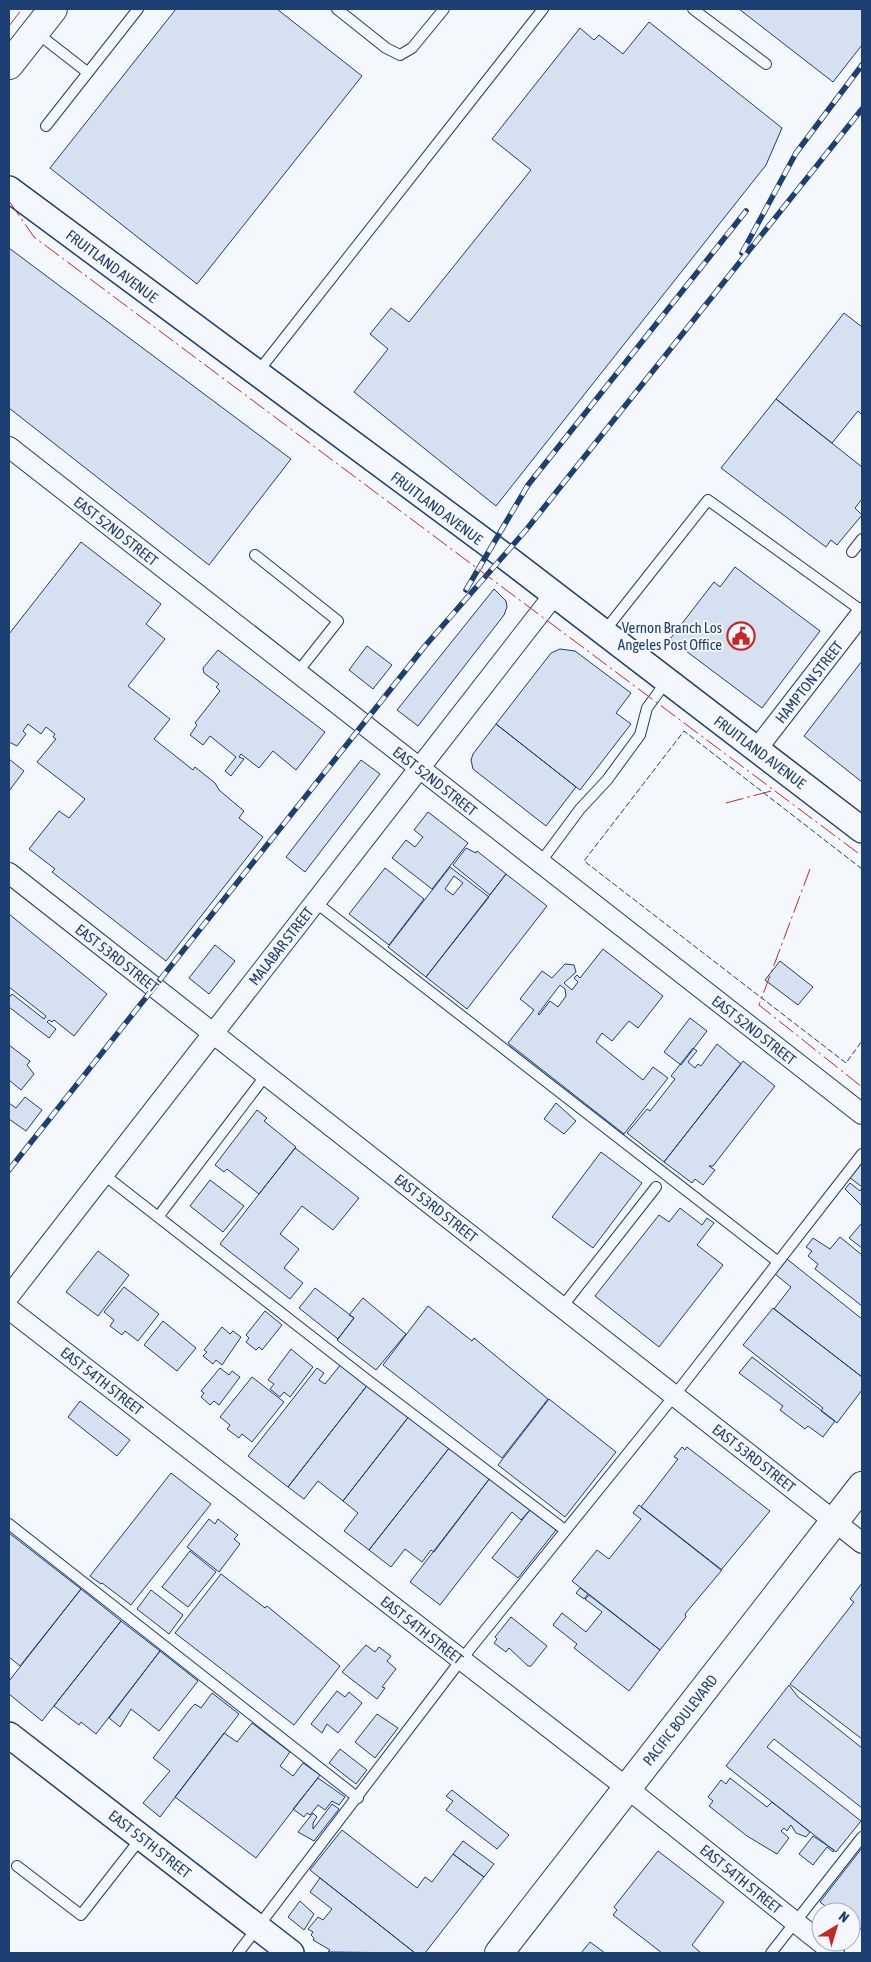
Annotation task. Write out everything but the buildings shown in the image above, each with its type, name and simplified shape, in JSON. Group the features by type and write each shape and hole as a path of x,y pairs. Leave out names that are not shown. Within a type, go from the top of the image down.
{"main road":[{"path":"9,65 53,9"},
{"name":"PACIFIC BOULEVARD","path":"499,1953 626,1788 836,1522 862,1486"}],"street":[{"name":"FRUITLAND AVENUE","path":"9,189 502,555 862,830"},
{"name":"EAST 52ND STREET","path":"9,446 862,1114"},
{"name":"MALABAR STREET","path":"9,1296 554,595"},
{"name":"HAMPTON STREET","path":"756,750 862,612"},
{"name":"EAST 53RD STREET","path":"9,873 862,1543"},
{"name":"EAST 54TH STREET","path":"9,1308 626,1788 834,1953"},
{"name":"EAST 55TH STREET","path":"9,1735 291,1953"}],"lane":[{"path":"46,126 138,9"},
{"path":"337,9 386,48 400,55 412,48 444,9"},
{"path":"257,374 543,9"},
{"path":"693,9 766,64"},
{"path":"35,31 87,72"},
{"path":"603,633 708,500 862,612"},
{"path":"852,552 862,539"},
{"path":"255,555 338,621 297,673"},
{"path":"540,863 580,809 607,780 640,734 648,708 666,682"},
{"path":"315,902 777,1261"},
{"path":"158,1218 266,1075"},
{"path":"238,1953 358,1798 461,1660 674,1396 862,1154"},
{"path":"103,1174 366,1379 565,1530"},
{"path":"562,1307 656,1187"},
{"path":"9,1524 358,1798"},
{"path":"16,1866 81,1915 141,1837"},
{"path":"771,1953 862,1837"}],"railway":[{"path":"742,253 796,153 862,65"},
{"path":"9,1170 425,646 526,530 862,109"},
{"path":"466,590 528,485 746,211"}],"fence":[{"path":"862,869 684,731 584,861 846,1063 862,1041"}],"power":[{"path":"9,26 22,9"},
{"path":"9,201 34,237 862,856"},
{"path":"726,803 775,790"},
{"path":"810,869 759,1005 862,1087"}],"place":[{"name":"Vernon Branch Los Angeles Post Office","path":"741,636"}]}
